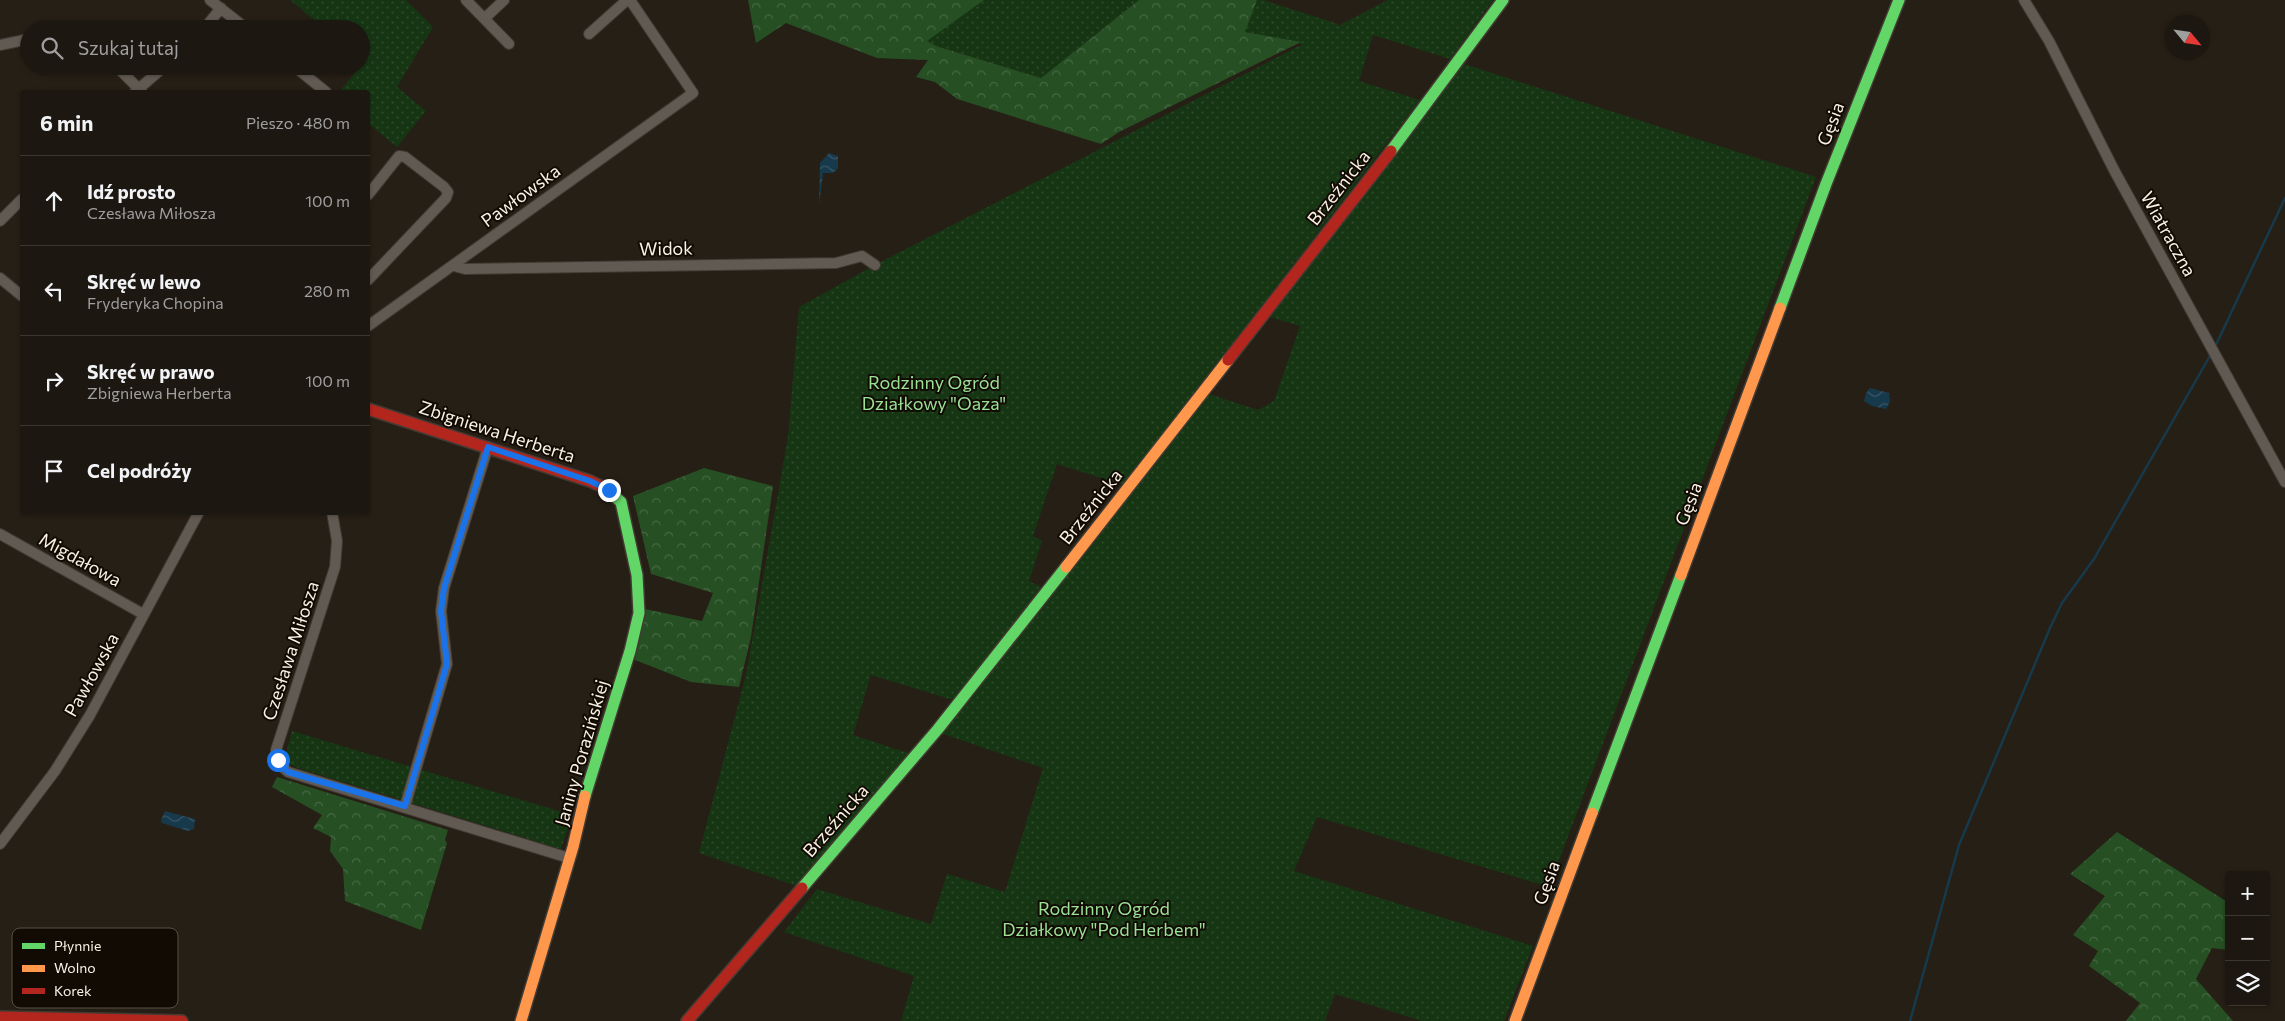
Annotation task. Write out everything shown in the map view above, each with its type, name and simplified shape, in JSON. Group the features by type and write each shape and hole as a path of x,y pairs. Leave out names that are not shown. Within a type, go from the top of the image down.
{"street":[{"path":"210,0 236,20"},
{"path":"466,0 509,44"},
{"path":"485,18 504,0"},
{"path":"589,34 628,0"},
{"name":"Pawłowska","path":"371,323 454,266 693,93 628,0"},
{"name":"Brzeźnicka","path":"687,1021 938,728 1168,438 1422,109 1503,0"},
{"name":"Gęsia","path":"1515,1021 1823,193 1899,0"},
{"name":"Wiatraczna","path":"2024,0 2038,21 2114,170 2285,482"},
{"path":"211,20 221,8"},
{"path":"0,45 20,41"},
{"path":"124,75 138,90"},
{"path":"140,90 156,75"},
{"path":"304,75 321,90"},
{"path":"370,192 399,156 405,157 444,187 447,195 370,278"},
{"path":"0,221 20,205"},
{"name":"Widok","path":"454,266 466,270 836,263 862,256 875,266"},
{"path":"0,278 20,294"},
{"name":"Zbigniewa Herberta","path":"370,410 590,481 614,494"},
{"path":"405,806 447,664 441,611 444,588 488,447"},
{"name":"Janiny Porazińskiej","path":"521,1021 582,808 628,660 639,612 637,575 623,509 614,494"},
{"name":"Pawłowska","path":"0,844 55,771 85,723 197,515"},
{"name":"Czesława Miłosza","path":"333,515 337,541 335,567 276,750 279,764 288,772 405,806 569,858"},
{"name":"Migdałowa","path":"0,534 144,614"},
{"path":"0,1017 182,1021"}],"green space":[{"path":"290,0 406,0 433,27 397,87 426,111 397,147 370,125 370,90 341,90 353,75 370,75 370,20 314,20"},
{"path":"748,0 984,0 927,41 936,46 1041,78 1139,0 1257,0 1245,32 1301,42 1119,132 1101,144 957,99 935,82 916,77 928,60 877,58 786,23 756,43"},
{"path":"984,0 1139,0 1041,78 936,46 926,41"},
{"name":"Rodzinny Ogród Działkowy \"Oaza\"","path":"1257,0 1263,0 1338,24 1338,26 1388,0 1493,0 1450,59 1373,35 1359,81 1420,100 1123,485 1057,464 1033,536 1042,541 1029,581 1041,587 953,700 871,675 853,735 911,754 797,886 699,853 746,675 788,437 799,307 875,265 1303,44 1245,32"},
{"name":"Rodzinny Ogród Działkowy \"Pod Herbem\"","path":"1464,64 1816,177 1549,887 1317,817 1294,871 1533,946 1504,1021 1422,1021 1335,994 1325,1021 901,1021 914,976 784,932 817,889 931,924 947,874 1005,892 1043,768 940,733 1209,394 1258,410 1274,401 1300,326 1270,317"},
{"path":"704,468 773,486 751,637 739,687 691,682 635,660 645,609 702,621 713,593 651,574 633,496"},
{"path":"292,731 572,815 561,849 298,768 287,763 285,757"},
{"path":"277,777 448,830 445,840 447,843 421,930 345,901 343,869 330,851 331,837 313,828 322,815 272,787"},
{"path":"2117,832 2225,900 2225,950 2212,948 2196,979 2233,1021 2126,1021 2140,1003 2089,966 2098,951 2073,935 2105,896 2070,874"}],"water":[{"path":"829,153 838,156 838,168 833,173 823,173 819,206 820,163"},
{"path":"1870,388 1889,393 1890,402 1886,409 1872,406 1864,401 1866,393"},
{"path":"165,811 195,819 194,829 188,831 162,823 161,820"}],"waterway":[{"path":"2215,347 2285,198"},
{"path":"1910,1021 1959,845 2050,628 2062,603 2094,559 2211,354"}],"traffic: fast":[{"path":"1391,151 1503,0"},
{"path":"1780,308 1826,184 1899,0"},
{"path":"585,796 630,651 639,613 637,575 621,502 605,488"},
{"path":"802,888 938,729 1066,567"},
{"path":"1592,813 1681,575"}],"traffic: slow":[{"path":"1681,575 1780,308"},
{"path":"1066,567 1228,360"},
{"path":"521,1021 573,847 585,796"},
{"path":"1515,1021 1592,813"}],"traffic: jam":[{"path":"1228,360 1391,151"},
{"path":"370,410 590,481 605,488"},
{"path":"687,1021 802,888"},
{"path":"0,1017 182,1021"}],"route":[{"path":"278,760 283,769 288,772 405,806 447,664 441,611 444,588 488,447 590,481 609,490"}]}
